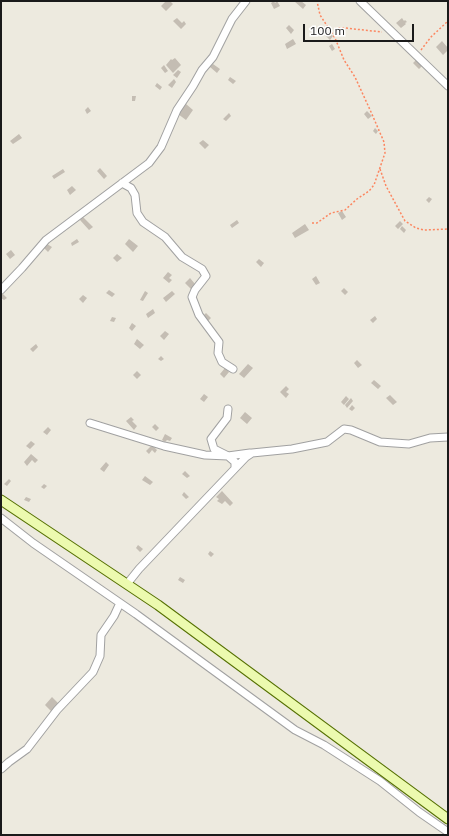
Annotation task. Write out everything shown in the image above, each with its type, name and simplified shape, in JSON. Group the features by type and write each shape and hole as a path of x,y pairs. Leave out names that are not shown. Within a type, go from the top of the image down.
{"street":[{"path":"1,290 46,240 149,163 161,147 177,110 202,70 213,57 232,19 246,1"},
{"path":"360,1 448,86"},
{"path":"122,183 130,188 135,195 137,213 143,222 165,237 182,257 202,269 206,276 192,297 199,315 219,342 218,352 222,362 233,369"},
{"path":"228,409 227,418 211,439 214,449 228,456 235,462 235,468"},
{"path":"90,423 164,446 205,455 228,456 292,449 327,442 344,429 351,430 380,442 409,444 430,438 448,437"},
{"path":"127,584 139,569 246,456 252,453"},
{"path":"1,500 158,605 448,818"},
{"path":"1,518 33,543 120,603 294,730 324,745 380,781 419,812 448,832"},
{"path":"1,769 27,750 57,710 93,672 100,656 101,635 114,616 120,603"}],"path":[{"path":"312,223 317,223 331,213 345,210 369,191 374,185 385,153 384,142 355,77 347,67 339,44 320,15 317,1"},
{"path":"416,56 431,37 448,21"},
{"path":"330,29 345,28 380,32 390,31"},
{"path":"380,168 386,186 404,221 416,228 424,230 448,229"}],"building":[{"path":"166,1 170,1 173,4 166,11 161,6"},
{"path":"274,1 275,3 277,1 280,6 274,9 271,3"},
{"path":"294,1 301,1 306,5 303,9"},
{"path":"177,18 182,23 184,21 186,24 181,29 173,21"},
{"path":"402,18 407,22 401,28 396,23"},
{"path":"289,25 294,30 291,34 286,28"},
{"path":"329,32 333,36 330,40 325,35"},
{"path":"293,39 296,44 287,49 285,44"},
{"path":"442,41 448,48 443,55 436,47"},
{"path":"332,44 335,49 332,51 329,46"},
{"path":"175,58 181,65 173,73 166,65 171,59 172,60"},
{"path":"416,60 422,66 419,69 413,63"},
{"path":"213,64 220,69 217,73 210,67"},
{"path":"164,65 168,71 165,73 161,68"},
{"path":"178,70 181,72 177,78 173,75"},
{"path":"230,77 236,81 233,84 228,80"},
{"path":"174,79 176,82 172,88 168,85"},
{"path":"157,83 162,87 160,90 155,86"},
{"path":"132,96 136,96 135,101 132,101"},
{"path":"186,104 193,110 186,120 178,114"},
{"path":"88,107 91,111 87,114 85,110"},
{"path":"367,111 372,116 368,119 364,114"},
{"path":"229,113 231,116 226,121 223,119"},
{"path":"375,128 378,131 376,134 373,131"},
{"path":"19,134 22,138 13,144 10,141"},
{"path":"203,140 209,145 205,149 199,143"},
{"path":"100,168 107,176 104,179 97,171"},
{"path":"63,169 65,172 54,179 52,176"},
{"path":"72,186 76,190 70,195 67,190"},
{"path":"429,197 432,199 429,203 426,200"},
{"path":"342,211 346,217 342,220 338,213"},
{"path":"83,217 93,227 89,230 80,220"},
{"path":"237,220 239,223 232,228 230,225"},
{"path":"400,221 403,224 398,229 395,226"},
{"path":"305,224 309,230 295,238 292,233"},
{"path":"402,226 406,230 404,233 400,229"},
{"path":"77,239 79,242 72,246 71,243"},
{"path":"129,239 138,246 133,252 125,244"},
{"path":"47,244 52,247 48,252 44,248"},
{"path":"11,250 15,255 10,259 6,254"},
{"path":"117,254 122,258 117,262 113,258"},
{"path":"259,259 264,263 261,267 256,262"},
{"path":"168,272 172,275 169,278 172,280 169,283 163,278"},
{"path":"316,276 320,283 316,285 312,279"},
{"path":"190,278 195,284 191,289 185,283"},
{"path":"344,288 348,292 345,295 341,291"},
{"path":"109,290 115,294 112,297 106,293"},
{"path":"145,291 148,293 143,301 140,300"},
{"path":"172,291 175,294 166,302 163,298"},
{"path":"2,293 7,298 4,300 1,298"},
{"path":"83,295 87,298 83,303 79,299"},
{"path":"153,309 155,313 148,318 146,314"},
{"path":"206,313 211,318 207,322 202,317"},
{"path":"375,316 377,319 373,323 370,320"},
{"path":"112,317 116,318 114,322 110,321"},
{"path":"132,323 136,326 132,331 129,328"},
{"path":"165,331 169,334 164,340 160,336"},
{"path":"137,339 144,345 140,349 134,344"},
{"path":"36,344 38,347 33,352 30,349"},
{"path":"161,356 164,359 161,361 158,359"},
{"path":"357,360 362,365 358,368 354,363"},
{"path":"248,364 253,368 244,378 239,374"},
{"path":"225,368 229,372 224,378 220,374"},
{"path":"137,371 141,375 137,379 133,375"},
{"path":"374,380 381,386 378,389 371,383"},
{"path":"286,386 289,389 286,392 289,394 286,398 280,392"},
{"path":"204,394 208,397 204,402 200,399"},
{"path":"390,395 397,402 393,405 386,398"},
{"path":"346,396 349,399 344,405 341,402"},
{"path":"351,398 353,401 347,408 345,405"},
{"path":"352,405 355,408 352,411 349,409"},
{"path":"245,412 252,418 247,424 240,418"},
{"path":"131,417 134,420 132,421 137,426 134,430 126,421"},
{"path":"155,424 159,428 156,431 152,427"},
{"path":"48,427 51,430 47,435 43,432"},
{"path":"165,434 172,438 170,441 167,440 165,442 162,440"},
{"path":"31,441 35,444 30,449 26,446"},
{"path":"152,445 157,450 155,453 152,450 149,454 146,451"},
{"path":"31,454 38,460 35,463 32,460 27,466 24,462"},
{"path":"106,462 109,465 104,472 100,469"},
{"path":"185,471 190,476 187,478 182,474"},
{"path":"145,476 153,482 150,485 142,480"},
{"path":"9,479 11,481 7,486 4,484"},
{"path":"44,484 47,486 44,489 41,487"},
{"path":"222,491 233,503 230,506 225,501 222,504 217,501 219,499 216,497"},
{"path":"184,492 189,497 186,499 182,495"},
{"path":"26,497 31,499 29,502 24,500"},
{"path":"138,545 143,549 140,552 136,548"},
{"path":"210,551 214,554 211,557 208,554"},
{"path":"180,577 185,580 183,583 178,580"},
{"path":"52,697 58,703 51,711 45,705"}]}
